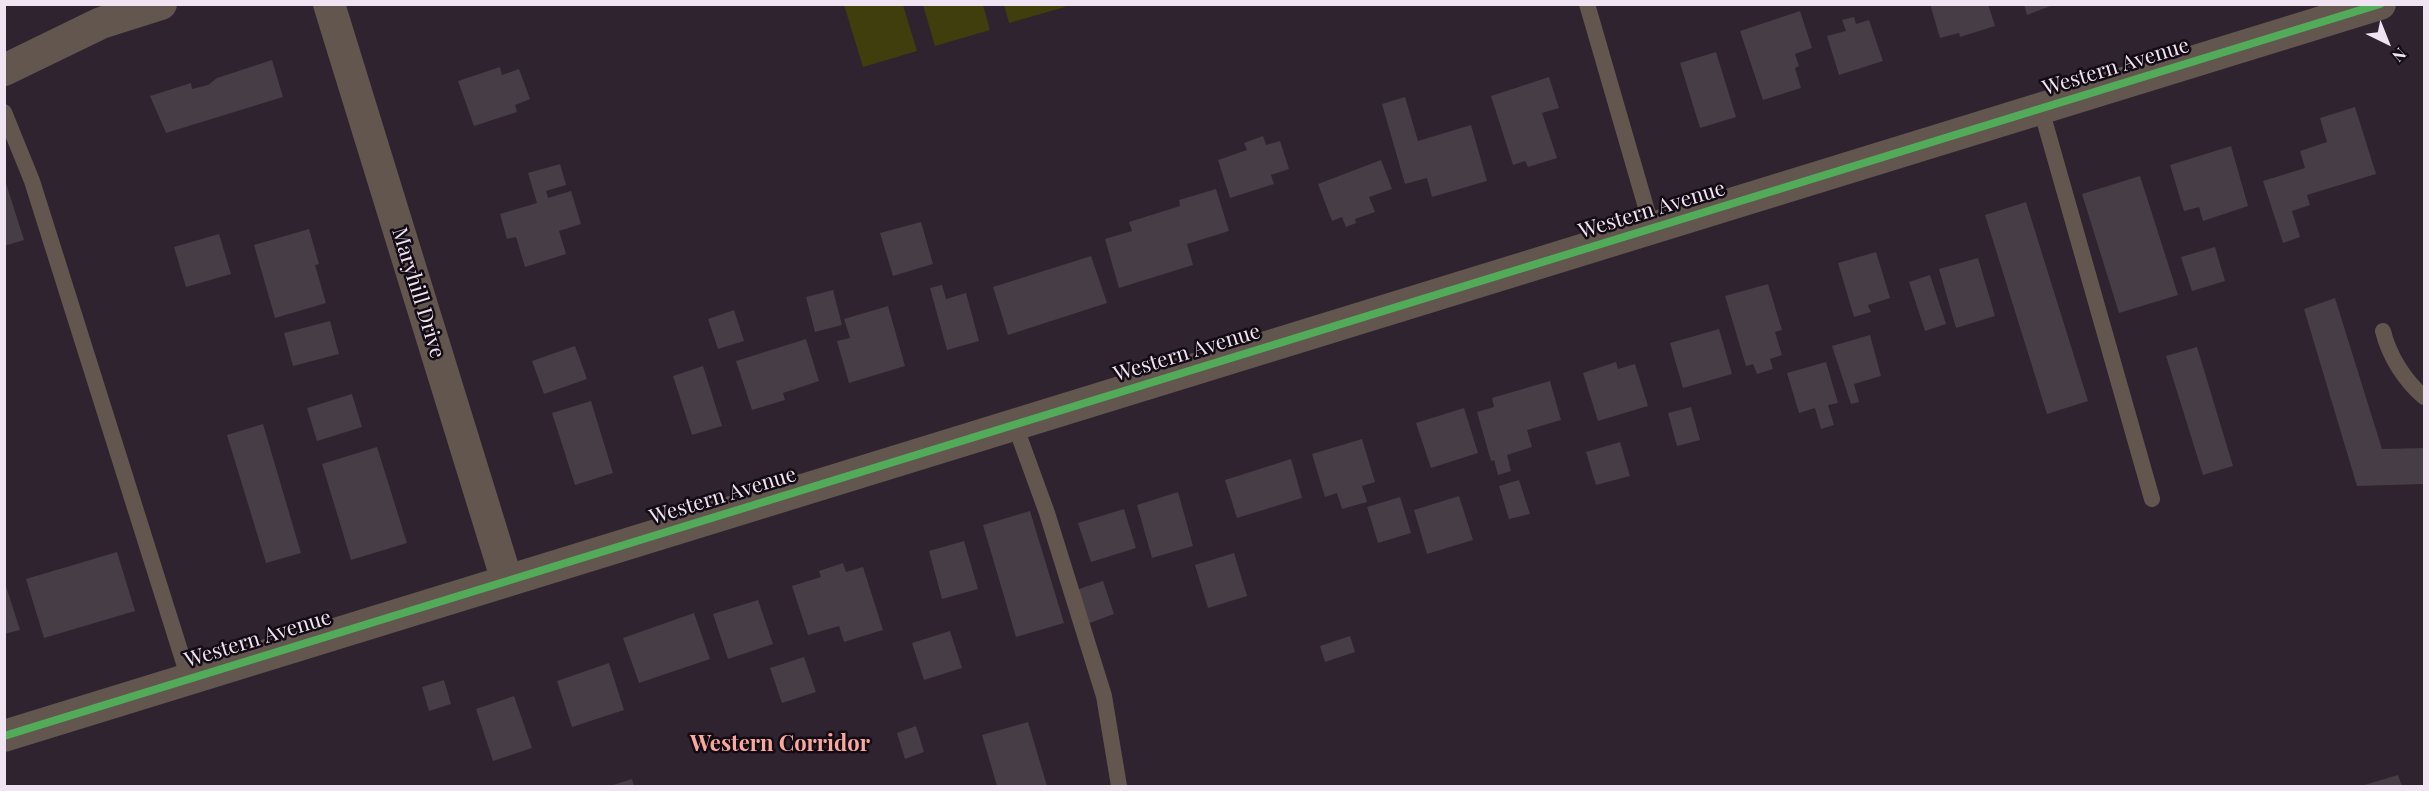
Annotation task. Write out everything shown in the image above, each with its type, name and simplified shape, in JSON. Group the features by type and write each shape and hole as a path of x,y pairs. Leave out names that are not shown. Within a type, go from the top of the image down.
{"street":[{"path":"4,70 101,23 161,4"},
{"name":"Maryhill Drive","path":"329,4 507,581"},
{"name":"Western Avenue","path":"4,736 2380,4"}],"lane":[{"path":"1587,4 1652,228"},
{"path":"2041,109 2152,499"},
{"path":"4,112 32,182 189,679"},
{"path":"2383,331 2386,347 2413,387 2424,398"},
{"path":"1015,425 1047,513 1104,696 1119,786"}],"shaded area":[{"path":"1064,4 1065,7 1009,23 1004,5"},
{"path":"844,5 903,5 917,51 863,67"},
{"path":"923,5 983,5 990,30 935,46"}],"building":[{"path":"1930,4 1988,4 1995,26 1960,37 1959,33 1940,38"},
{"path":"2024,4 2053,4 2053,5 2027,15"},
{"path":"1800,11 1812,48 1795,54 1799,66 1795,68 1801,88 1763,100 1740,31"},
{"path":"1854,17 1856,24 1869,20 1883,61 1839,75 1827,36 1846,31 1842,20"},
{"path":"1716,52 1736,117 1700,128 1680,63"},
{"path":"272,60 283,97 166,133 150,96 191,83 192,89 208,85 217,78"},
{"path":"500,67 502,75 519,69 530,99 515,105 517,112 474,126 458,81"},
{"path":"1549,77 1559,108 1542,113 1557,158 1528,167 1525,161 1513,165 1491,96"},
{"path":"1405,97 1418,141 1471,125 1487,181 1432,197 1427,178 1405,184 1382,104"},
{"path":"2355,107 2376,174 2307,195 2310,205 2292,211 2300,237 2283,243 2263,181 2305,168 2300,151 2327,142 2320,118"},
{"path":"1263,136 1266,145 1280,141 1289,169 1271,175 1274,184 1230,198 1218,160 1247,150 1244,143"},
{"path":"2231,146 2248,206 2203,221 2199,207 2184,211 2170,165"},
{"path":"1381,160 1392,189 1369,197 1375,212 1355,219 1356,223 1346,227 1342,217 1332,221 1318,184"},
{"path":"560,164 566,185 546,191 548,198 571,191 581,224 559,231 566,254 525,267 516,237 507,239 500,214 537,203 528,173"},
{"path":"2140,176 2178,295 2119,313 2082,194"},
{"path":"4,177 24,240 4,246"},
{"path":"1216,189 1229,231 1187,244 1193,265 1119,288 1105,239 1132,231 1129,222 1180,206 1179,200"},
{"path":"2026,202 2088,401 2047,414 1985,215"},
{"path":"921,222 933,264 893,276 880,233"},
{"path":"309,229 319,264 315,265 326,303 275,318 254,245"},
{"path":"219,234 231,274 186,287 174,247"},
{"path":"2215,247 2225,281 2192,291 2181,257"},
{"path":"1876,252 1890,298 1868,305 1871,312 1854,317 1838,263"},
{"path":"1091,256 1107,303 1008,335 993,287"},
{"path":"1978,258 1995,316 1956,328 1939,269"},
{"path":"1930,275 1946,324 1925,331 1909,282"},
{"path":"1768,284 1782,330 1775,332 1782,355 1770,359 1773,369 1757,374 1753,364 1746,366 1725,296"},
{"path":"942,285 946,299 966,293 979,341 947,350 930,288"},
{"path":"833,290 842,325 815,332 806,297"},
{"path":"2335,298 2382,449 2424,448 2424,484 2357,486 2304,309"},
{"path":"888,306 905,366 849,383 837,341 850,338 844,319"},
{"path":"734,310 744,341 718,349 708,319"},
{"path":"330,321 339,354 293,366 284,333"},
{"path":"1719,329 1732,374 1683,388 1670,343"},
{"path":"1870,335 1881,376 1854,384 1859,402 1851,404 1832,346"},
{"path":"806,339 819,381 783,393 785,400 752,410 736,361"},
{"path":"575,346 587,379 544,394 532,361"},
{"path":"2197,347 2233,466 2203,475 2166,356"},
{"path":"1616,362 1618,369 1635,364 1648,406 1598,421 1583,373"},
{"path":"1826,362 1838,403 1828,405 1834,425 1821,429 1815,408 1799,413 1787,373"},
{"path":"703,366 722,426 692,435 673,376"},
{"path":"1550,381 1561,420 1527,430 1532,447 1507,455 1511,471 1498,475 1494,460 1491,461 1477,412 1494,407 1492,398"},
{"path":"352,394 362,427 317,441 307,408"},
{"path":"591,401 613,473 575,485 552,413"},
{"path":"1691,407 1700,440 1677,446 1668,413"},
{"path":"1464,408 1478,453 1431,468 1416,423"},
{"path":"263,424 301,553 266,563 227,435"},
{"path":"1362,439 1375,482 1362,486 1367,502 1342,509 1337,493 1325,497 1312,454"},
{"path":"1620,442 1630,476 1596,485 1586,452"},
{"path":"377,447 407,543 351,560 322,464"},
{"path":"1291,459 1302,498 1237,518 1225,480"},
{"path":"1519,480 1530,514 1509,519 1499,486"},
{"path":"1178,492 1193,546 1152,558 1137,505"},
{"path":"1459,496 1473,540 1427,554 1414,510"},
{"path":"1400,497 1411,533 1378,543 1367,507"},
{"path":"1124,509 1136,548 1091,562 1078,523"},
{"path":"1030,511 1064,623 1016,637 983,525"},
{"path":"964,541 978,589 942,599 929,551"},
{"path":"117,552 135,611 44,638 26,579"},
{"path":"1234,553 1247,596 1208,608 1195,565"},
{"path":"843,563 846,572 863,567 883,630 844,642 839,626 808,635 792,586 821,577 819,571"},
{"path":"4,580 20,630 4,634"},
{"path":"1103,581 1114,614 1087,624 1076,590"},
{"path":"758,600 773,644 728,659 713,614"},
{"path":"694,613 710,659 639,683 623,638"},
{"path":"950,631 962,668 924,680 912,643"},
{"path":"1350,636 1355,652 1325,662 1320,646"},
{"path":"804,657 816,692 782,703 770,668"},
{"path":"609,663 624,710 572,727 557,681"},
{"path":"444,680 451,704 429,711 422,687"},
{"path":"514,696 532,748 493,761 476,709"},
{"path":"1028,722 1047,786 997,786 982,735"},
{"path":"916,726 924,752 905,759 897,733"},
{"path":"2398,775 2402,786 2361,786"},
{"path":"632,779 634,786 610,786"}],"cycle path":[{"path":"4,736 2380,4"}],"district":[{"name":"Western Corridor","path":"780,744"}]}
